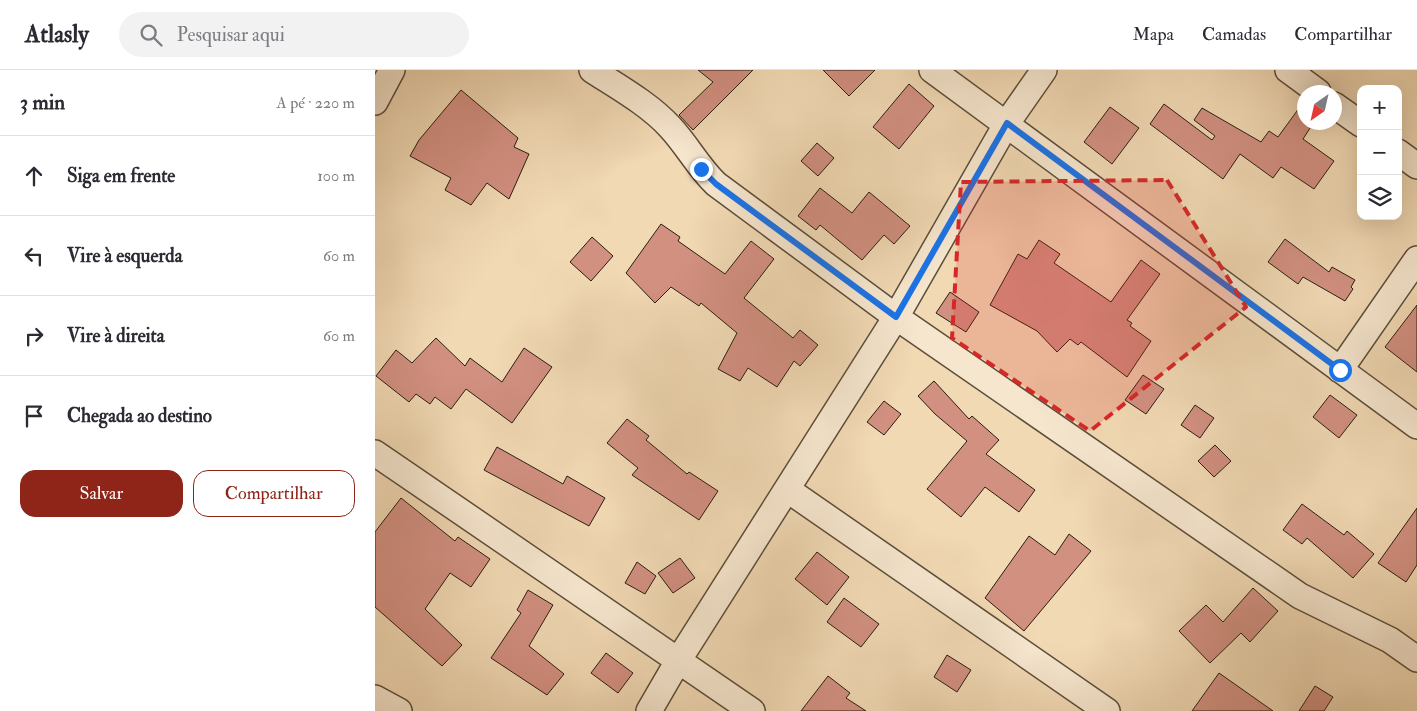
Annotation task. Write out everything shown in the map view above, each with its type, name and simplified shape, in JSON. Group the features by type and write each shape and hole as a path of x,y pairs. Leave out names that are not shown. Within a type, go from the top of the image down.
{"street":[{"path":"375,102 392,70"},
{"path":"592,70 643,104 670,126 701,169 716,184 896,317 1300,596 1390,640 1417,660"},
{"path":"932,70 1007,123 1417,426"},
{"path":"649,711 678,661 896,317 1007,123 1044,70"},
{"path":"1288,70 1308,85"},
{"path":"1342,110 1357,121"},
{"path":"1402,155 1417,166"},
{"path":"1340,370 1417,259"},
{"path":"375,453 751,711"},
{"path":"788,490 1107,711"},
{"path":"375,698 399,711"}],"highlighted area":[{"path":"1167,180 1246,307 1090,431 952,338 961,182"}],"building":[{"path":"698,70 753,70 693,130 679,115 713,82"},
{"path":"823,70 875,70 849,96"},
{"path":"909,84 934,106 899,149 873,127"},
{"path":"461,90 518,138 514,147 529,154 509,199 487,183 471,205 445,190 451,178 410,156 419,140"},
{"path":"1164,104 1212,140 1215,136 1194,120 1202,108 1261,142 1269,131 1278,137 1297,111 1297,130 1309,130 1303,139 1334,161 1314,189 1281,167 1273,178 1240,154 1223,179 1150,124"},
{"path":"1110,107 1139,128 1112,164 1084,142"},
{"path":"817,143 834,158 818,176 801,161"},
{"path":"820,188 852,213 869,192 910,226 894,244 884,235 862,260 820,225 816,230 798,216"},
{"path":"661,224 680,237 678,241 725,274 751,241 774,259 744,298 793,338 800,330 818,345 800,366 794,361 777,387 748,368 740,381 718,369 737,333 701,303 699,306 671,287 655,303 626,273"},
{"path":"592,237 613,256 591,281 570,262"},
{"path":"1285,239 1329,272 1332,267 1355,280 1351,287 1353,289 1345,301 1303,277 1298,284 1268,262"},
{"path":"1039,240 1060,254 1054,263 1111,302 1141,260 1160,274 1127,320 1132,323 1130,326 1151,341 1127,377 1081,342 1078,345 1070,339 1057,352 1037,331 990,305 1018,254 1027,259"},
{"path":"950,292 979,312 966,332 936,313"},
{"path":"1417,305 1417,372 1385,347"},
{"path":"436,338 465,366 470,358 502,382 524,348 552,367 512,423 466,389 451,409 435,397 430,404 416,394 409,402 376,376 396,350 412,363"},
{"path":"1143,375 1164,389 1146,414 1125,400"},
{"path":"934,381 969,419 972,416 999,440 986,454 1035,490 1019,512 985,487 961,517 927,489 967,441 935,414 918,396"},
{"path":"1330,395 1357,415 1339,438 1313,417"},
{"path":"884,401 901,414 884,435 867,422"},
{"path":"1195,405 1214,418 1200,438 1181,425"},
{"path":"627,419 649,436 646,440 687,474 689,472 718,491 699,520 632,475 638,468 607,443"},
{"path":"1215,445 1231,461 1214,477 1198,461"},
{"path":"497,447 563,484 567,476 605,498 589,526 484,470"},
{"path":"401,498 455,541 458,537 490,559 471,587 450,573 425,609 462,645 442,666 375,607 375,532"},
{"path":"1302,504 1344,535 1347,531 1374,554 1353,578 1307,538 1302,544 1283,530"},
{"path":"1417,508 1417,565 1406,582 1378,563"},
{"path":"1069,534 1091,551 1024,631 985,598 1029,536 1055,555"},
{"path":"817,552 849,577 827,605 795,579"},
{"path":"680,558 695,578 673,593 658,573"},
{"path":"637,562 656,576 645,594 625,583"},
{"path":"1253,588 1278,611 1250,642 1241,633 1210,663 1179,631 1206,605 1223,622"},
{"path":"528,590 553,605 529,646 564,674 547,695 491,658 521,613 517,610"},
{"path":"844,598 879,624 861,647 827,622"},
{"path":"606,653 633,673 618,693 591,673"},
{"path":"947,655 971,670 957,692 934,677"},
{"path":"1219,673 1273,711 1192,711"},
{"path":"828,676 850,693 846,698 866,711 801,711"},
{"path":"1315,686 1333,697 1324,711 1299,711"}],"route":[{"path":"701,169 716,184 896,317 1007,123 1340,370"}]}
